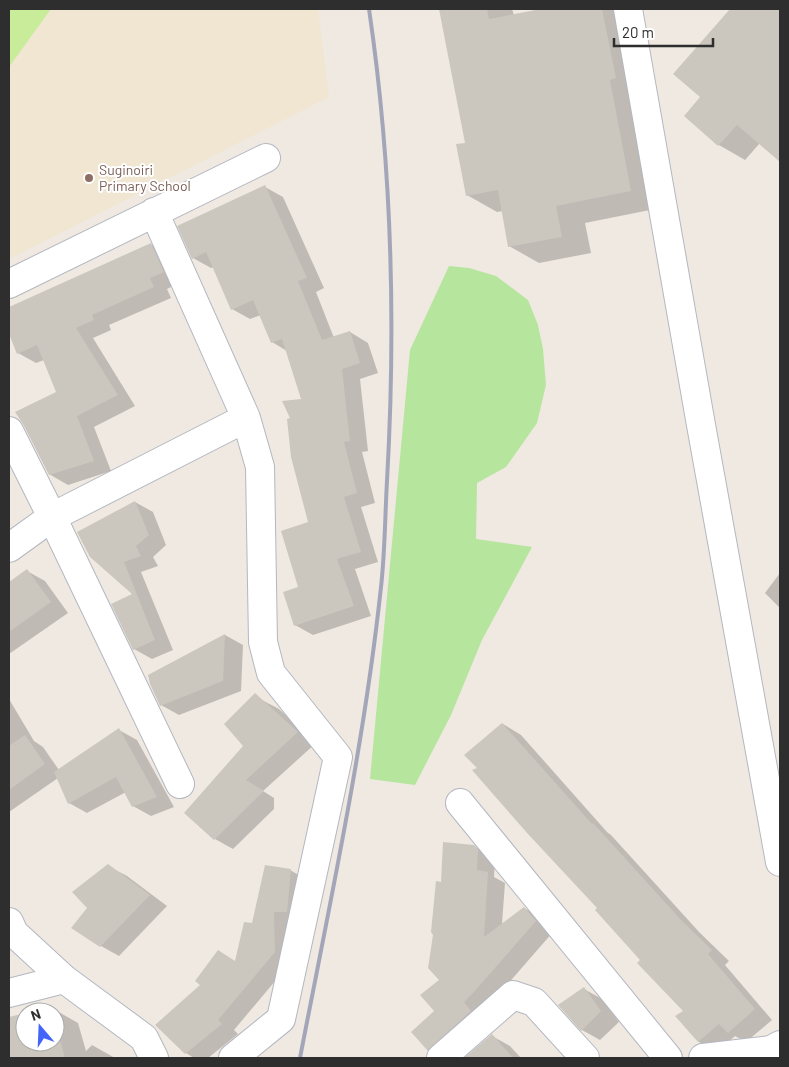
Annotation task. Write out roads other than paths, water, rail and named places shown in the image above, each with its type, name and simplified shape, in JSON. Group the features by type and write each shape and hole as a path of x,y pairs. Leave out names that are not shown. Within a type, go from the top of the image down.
{"street":[{"path":"628,9 699,416 780,862"},
{"path":"9,284 266,158"},
{"path":"154,212 246,418 260,468 263,642 271,673 338,757 281,1019 233,1058"},
{"path":"9,548 52,517 246,418"},
{"path":"9,431 180,784"},
{"path":"460,803 668,1058"},
{"path":"9,922 14,933 64,978 144,1038 154,1058"},
{"path":"9,992 64,978"},
{"path":"441,1058 513,994 534,1002 585,1058"},
{"path":"703,1058 771,1050 780,1045"}],"railway":[{"path":"300,1058 356,765 374,646 383,561 390,422 390,244 383,126 369,9"}],"place":[{"name":"Suginoiri Primary School","path":"89,178"}]}
